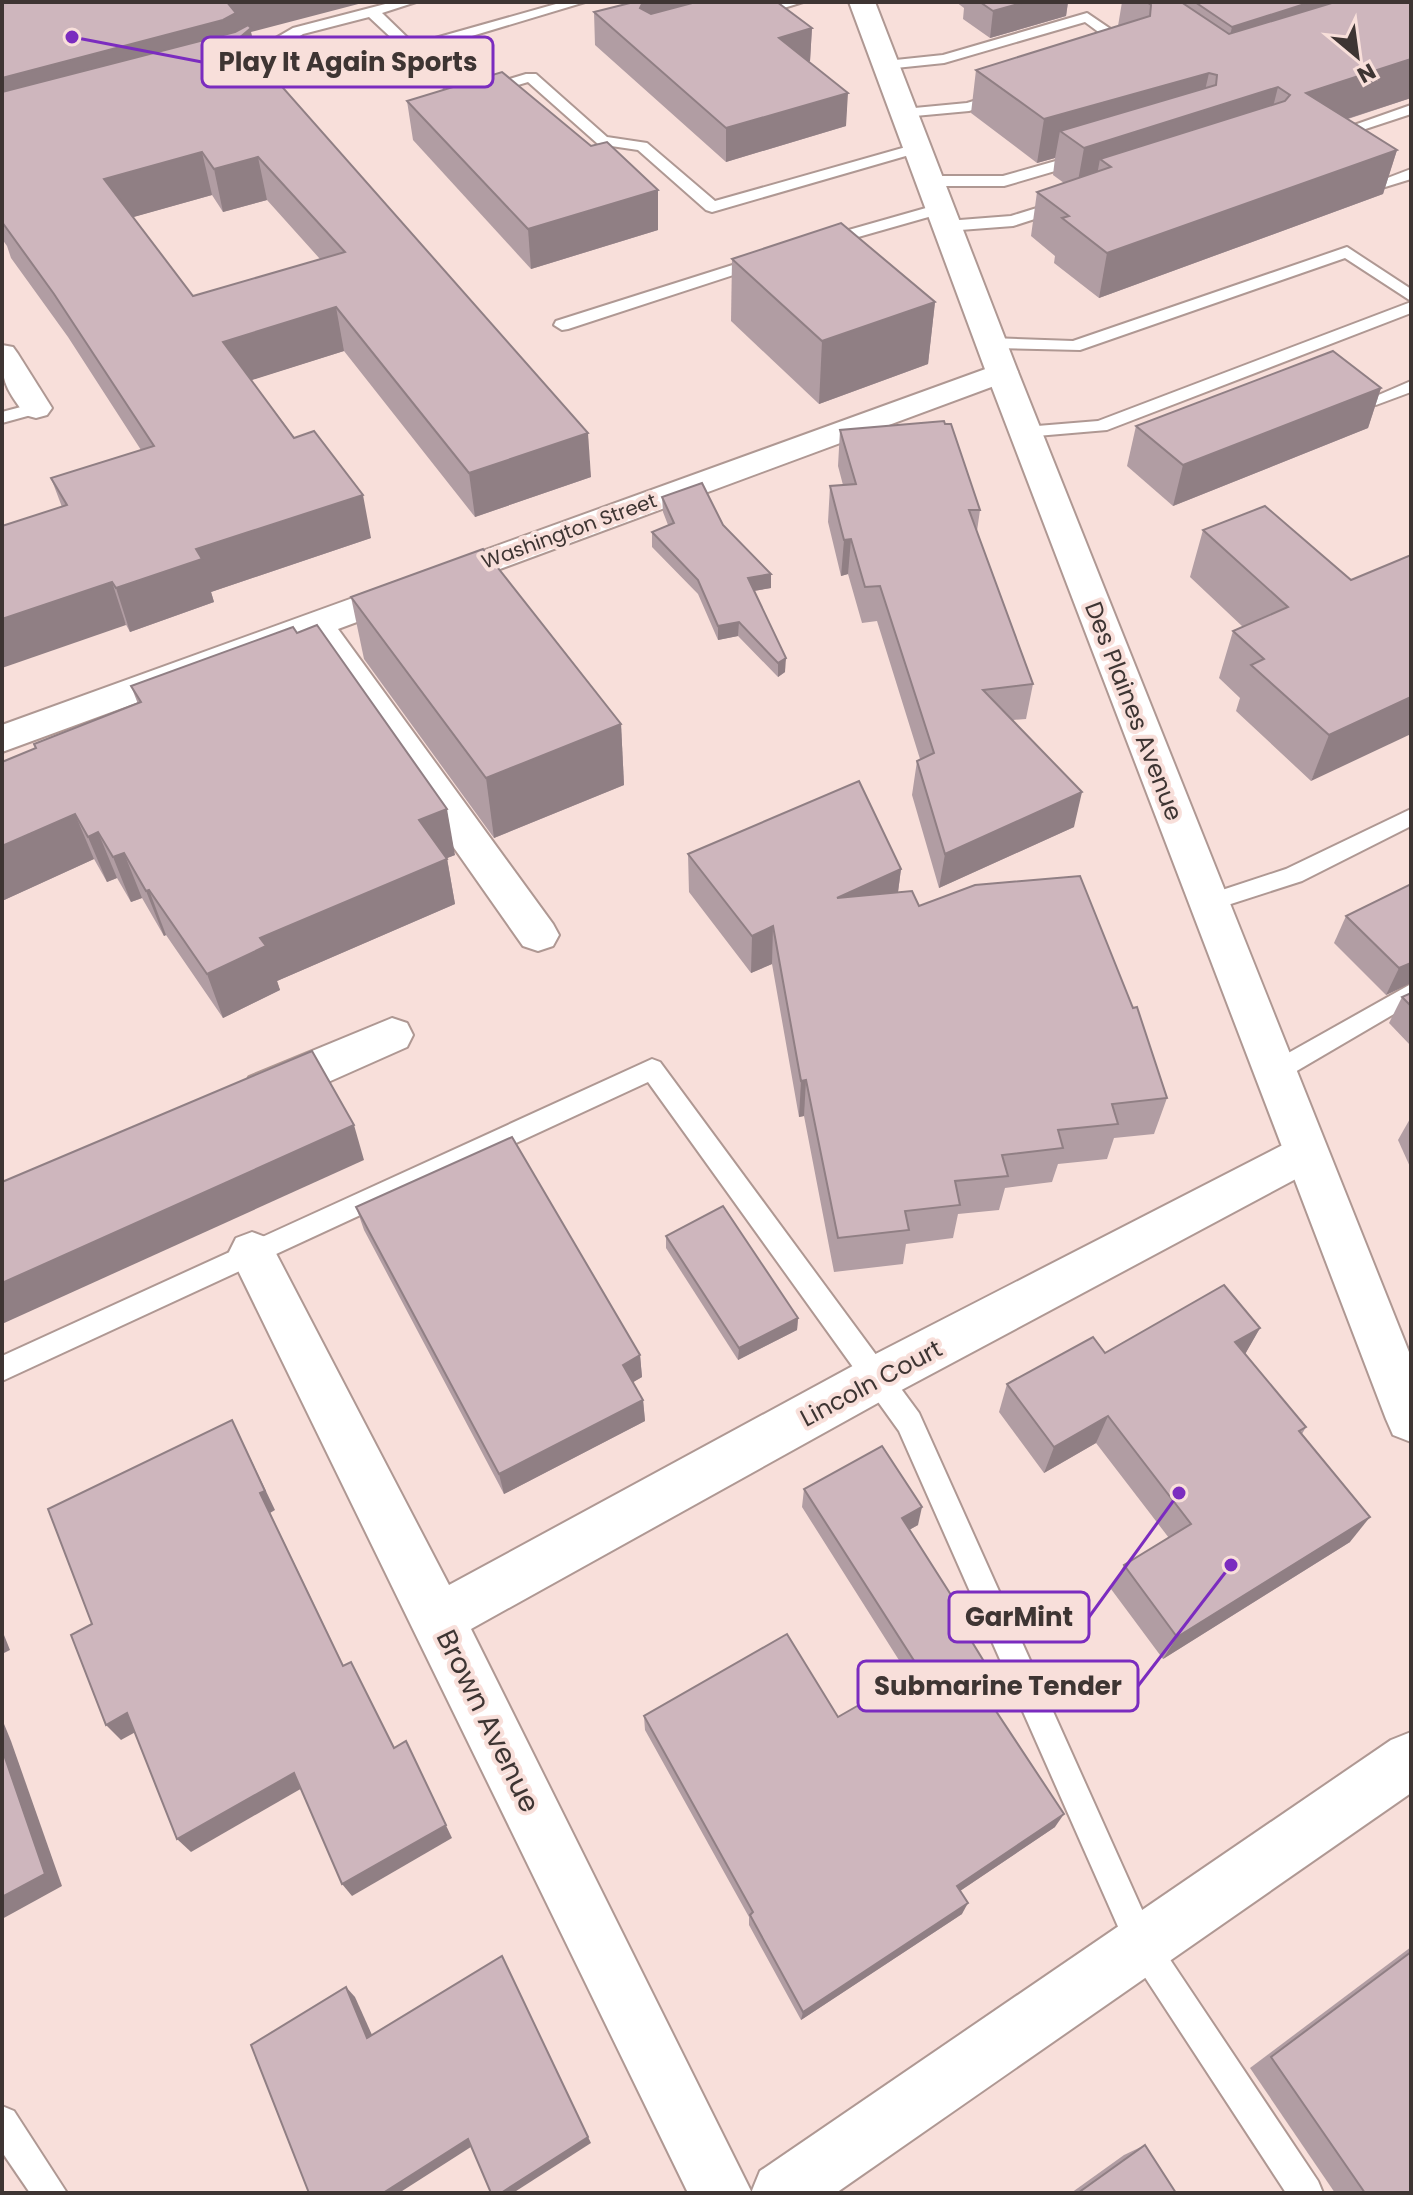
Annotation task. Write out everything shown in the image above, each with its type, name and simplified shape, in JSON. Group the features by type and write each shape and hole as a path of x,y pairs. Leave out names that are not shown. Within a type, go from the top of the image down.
{"street":[{"name":"Des Plaines Avenue","path":"862,2 996,358 1411,1419"},
{"path":"2,354 36,408"},
{"name":"Washington Street","path":"2,739 315,624 996,358"},
{"path":"315,624 538,935"},
{"path":"233,1104 392,1035"},
{"name":"Lincoln Court","path":"438,1619 877,1378 1306,1152"},
{"name":"Brown Avenue","path":"252,1252 438,1619 721,2193"},
{"path":"782,2193 1411,1760"}],"lane":[{"path":"209,76 238,68 298,31 409,2"},
{"path":"412,49 578,2"},
{"path":"738,17 796,2"},
{"path":"372,12 463,97 531,77 603,141 642,146 712,207 934,191 1004,181 1095,155"},
{"path":"886,65 944,59 1087,17 1136,53 1121,58"},
{"path":"904,113 969,107 1015,92"},
{"path":"1319,140 1411,109"},
{"path":"1385,182 1411,174"},
{"path":"562,325 792,251 934,191 1013,221 1088,197"},
{"path":"996,358 1074,346 1347,252 1411,296"},
{"path":"1025,432 1101,426 1411,307"},
{"path":"1376,400 1411,386"},
{"path":"2,418 36,408"},
{"path":"1209,903 1294,875 1411,817"},
{"path":"1275,1072 1411,993"},
{"path":"2,1369 652,1069 909,1422 1142,1945 1306,2193"},
{"path":"2,2123 50,2193"}],"building":[{"path":"2,2 227,2 236,13 223,20 2,78"},
{"path":"634,2 651,2 642,4 640,8 651,14 696,2 777,2 812,28 779,38 848,93 726,128 594,12"},
{"path":"980,2 1025,2 993,11"},
{"path":"1147,2 1181,2 1229,34 1335,2 1411,2 1411,59 1306,93 1397,150 1107,253 1062,218 1069,216 1037,192 1111,167 1100,159 1285,101 1290,95 1278,87 1084,148 1060,131 1216,85 1217,75 1209,73 1044,119 976,70 1150,16 1151,5"},
{"path":"1195,2 1311,2 1232,27"},
{"path":"248,25 251,28 239,38 588,433 469,473 336,307 223,342 294,438 314,431 363,495 196,549 202,559 116,588 112,582 2,619 2,526 67,505 51,478 154,446 54,294 2,222 2,92 235,32","holes":["202,152 214,169 258,157 345,252 193,296 104,179"]},
{"path":"502,72 591,146 607,142 658,190 528,229 407,101"},
{"path":"841,223 935,302 822,341 732,259"},
{"path":"1333,351 1381,388 1183,465 1136,426"},
{"path":"944,421 951,424 980,510 969,510 1033,684 983,690 1082,792 945,854 917,761 934,753 880,586 865,587 851,539 844,540 830,486 856,484 840,430"},
{"path":"702,483 723,525 771,574 748,578 786,658 778,663 739,622 718,626 698,580 652,532 674,523 662,497"},
{"path":"1265,506 1351,580 1411,555 1411,697 1329,735 1251,665 1264,659 1233,631 1288,607 1203,530"},
{"path":"483,549 621,724 486,778 351,597"},
{"path":"317,625 447,809 419,820 447,859 260,938 266,946 207,974 149,890 146,891 124,853 113,857 98,832 88,837 75,814 2,846 2,762 36,748 34,744 141,702 131,686 293,627 297,633"},
{"path":"859,781 901,869 837,898 912,891 919,906 975,885 1080,876 1133,1008 1137,1007 1167,1098 1112,1104 1118,1124 1058,1130 1063,1148 1002,1155 1008,1176 955,1181 960,1205 905,1211 909,1230 838,1238 806,1080 801,1081 773,926 752,936 688,854"},
{"path":"1411,884 1411,963 1399,968 1346,916"},
{"path":"1411,993 1411,1006 1402,997"},
{"path":"312,1051 354,1125 2,1283 2,1182"},
{"path":"512,1137 640,1355 623,1365 643,1400 499,1474 356,1207"},
{"path":"723,1206 798,1318 739,1348 666,1236"},
{"path":"1224,1285 1260,1328 1235,1342 1306,1427 1299,1431 1370,1517 1177,1637 1124,1565 1191,1524 1108,1416 1054,1447 1007,1384 1093,1337 1105,1353"},
{"path":"232,1420 265,1491 260,1493 343,1666 351,1662 394,1748 406,1741 446,1825 342,1884 294,1773 177,1839 127,1713 106,1725 71,1635 92,1624 48,1509"},
{"path":"882,1446 922,1507 902,1518 972,1628 966,1632 1002,1691 988,1699 1064,1814 957,1886 968,1903 803,2012 750,1915 753,1912 644,1716 787,1634 838,1717 920,1670 804,1489"},
{"path":"2,1749 45,1874 2,1897"},
{"path":"1411,1952 1411,2193 1365,2193 1271,2057"},
{"path":"502,1956 588,2137 501,2193 491,2193 468,2139 383,2193 309,2193 251,2045 346,1987 367,2038"},
{"path":"1145,2145 1176,2193 1078,2193"}],"place":[{"name":"Play It Again Sports","path":"72,37"},
{"name":"GarMint","path":"1179,1493"},
{"name":"Submarine Tender","path":"1231,1565"}]}
